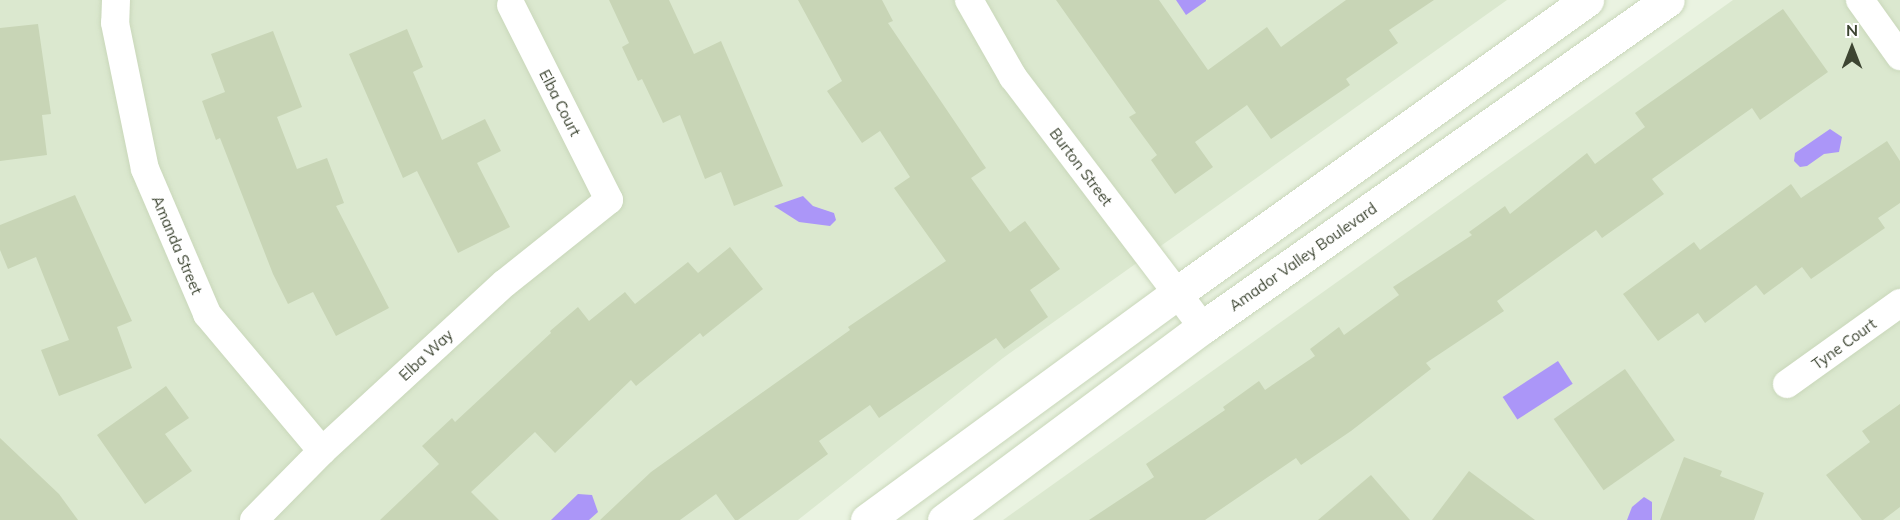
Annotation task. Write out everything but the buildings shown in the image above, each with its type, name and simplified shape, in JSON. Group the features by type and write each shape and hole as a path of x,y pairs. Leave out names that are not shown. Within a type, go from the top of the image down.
{"street":[{"name":"Amanda Street","path":"116,0 115,23 145,169 207,314 322,451"},
{"name":"Burton Street","path":"969,0 1013,77 1203,327"},
{"path":"867,520 1177,293 1587,0"},
{"name":"Amador Valley Boulevard","path":"944,520 1203,327 1668,0"},
{"path":"1860,0 1900,56"},
{"name":"Elba Court","path":"511,5 609,200"},
{"name":"Elba Way","path":"254,520 322,451 505,283 609,200"},
{"name":"Tyne Court","path":"1787,384 1900,303"}],"shaded area":[{"path":"0,0 1507,0 1003,358 798,520 0,520"},
{"path":"1176,0 1206,0 1206,1 1186,15"},
{"path":"1733,0 1900,0 1900,520 1003,520"},
{"path":"1830,129 1842,137 1839,152 1824,154 1807,166 1800,167 1794,161 1795,153"},
{"path":"803,196 813,206 834,213 836,220 830,226 799,222 774,206"},
{"path":"1558,361 1573,384 1517,420 1503,397"},
{"path":"578,494 592,495 598,512 589,520 551,520"},
{"path":"1644,497 1652,502 1652,520 1627,520 1632,507"}]}
